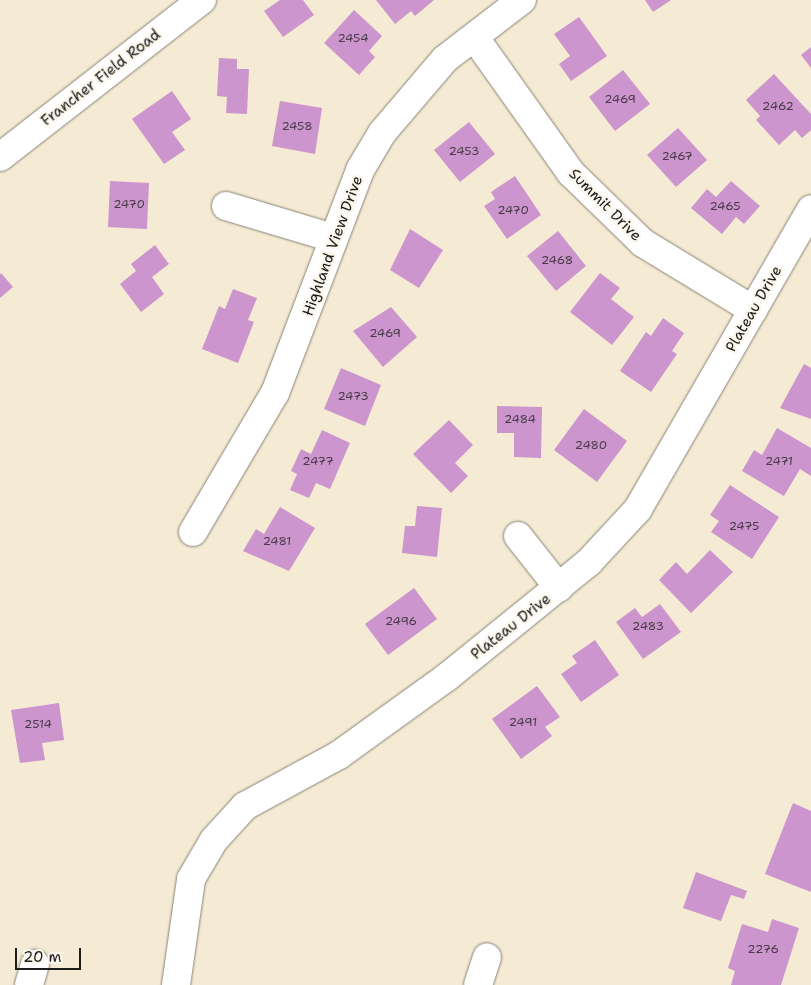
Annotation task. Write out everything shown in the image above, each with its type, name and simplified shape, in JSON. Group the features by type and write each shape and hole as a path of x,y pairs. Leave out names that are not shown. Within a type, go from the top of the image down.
{"street":[{"name":"Francher Field Road","path":"0,157 202,0"},
{"name":"Highland View Drive","path":"193,532 275,393 315,297 333,238 360,170 382,133 410,94 522,0"},
{"name":"Summit Drive","path":"475,38 571,172 642,243 753,310"},
{"path":"226,206 333,238"},
{"name":"Plateau Drive","path":"176,985 191,879 214,840 246,806 339,754 559,588 638,508 811,209"},
{"path":"518,536 559,588"},
{"path":"478,985 488,957"}],"building":[{"path":"280,0 303,0 314,15 283,37 264,11"},
{"path":"376,0 434,0 415,16 411,11 395,24"},
{"path":"645,0 671,0 653,12"},
{"path":"354,10 382,36 369,51 375,57 359,75 324,43"},
{"path":"579,17 607,56 571,81 559,64 570,56 554,34"},
{"path":"811,47 811,68 801,55"},
{"path":"219,58 237,59 237,69 249,69 247,114 226,113 227,97 217,96"},
{"path":"623,70 650,104 615,131 589,97"},
{"path":"774,74 811,114 811,130 802,138 795,130 779,145 756,120 760,116 746,100"},
{"path":"172,91 191,119 172,132 185,150 164,164 132,119"},
{"path":"280,101 322,108 315,154 272,146"},
{"path":"469,122 495,154 460,182 434,150"},
{"path":"678,128 707,160 676,187 647,155"},
{"path":"515,176 541,215 507,239 484,206 495,199 491,192"},
{"path":"110,181 149,183 147,229 108,227"},
{"path":"731,181 760,206 744,224 736,217 722,234 691,208 707,189 716,197"},
{"path":"410,229 443,250 419,288 390,270"},
{"path":"558,231 586,266 556,291 527,256"},
{"path":"155,245 169,264 152,277 164,294 141,312 120,284 136,271 131,264"},
{"path":"1,273 13,287 0,298 0,275"},
{"path":"600,273 620,288 611,299 634,317 612,345 570,312"},
{"path":"233,289 257,298 248,320 254,322 238,363 202,349 219,306 225,309"},
{"path":"391,307 417,337 383,367 353,331"},
{"path":"663,318 684,333 672,351 677,354 651,392 620,371 646,332 651,336"},
{"path":"804,364 811,368 811,419 780,408"},
{"path":"341,368 381,385 365,426 324,409"},
{"path":"497,406 542,407 541,458 514,457 514,433 497,433"},
{"path":"584,409 627,441 597,482 554,450"},
{"path":"449,420 473,445 455,463 468,476 451,493 413,454"},
{"path":"777,428 811,448 811,476 800,469 784,496 742,471 754,450 762,455"},
{"path":"322,430 350,443 330,489 316,483 309,498 290,490 297,474 291,471 301,449 311,454"},
{"path":"730,485 779,517 752,559 711,532 719,521 710,515"},
{"path":"417,506 442,508 437,557 402,553 405,526 415,526"},
{"path":"280,507 315,528 289,571 243,551 256,529 264,534"},
{"path":"710,550 733,572 691,613 659,580 676,562 687,574"},
{"path":"414,588 437,619 388,655 365,624"},
{"path":"660,604 681,632 643,659 616,622 635,608 642,617"},
{"path":"595,640 619,675 581,702 561,674 577,663 572,656"},
{"path":"537,686 560,717 545,727 552,736 521,759 492,719"},
{"path":"59,703 64,740 42,743 45,760 20,763 11,710"},
{"path":"793,803 811,811 811,892 765,874"},
{"path":"696,872 747,891 744,899 731,895 721,921 683,908"},
{"path":"772,919 799,928 781,985 731,985 735,971 728,968 742,924 768,932"}]}
